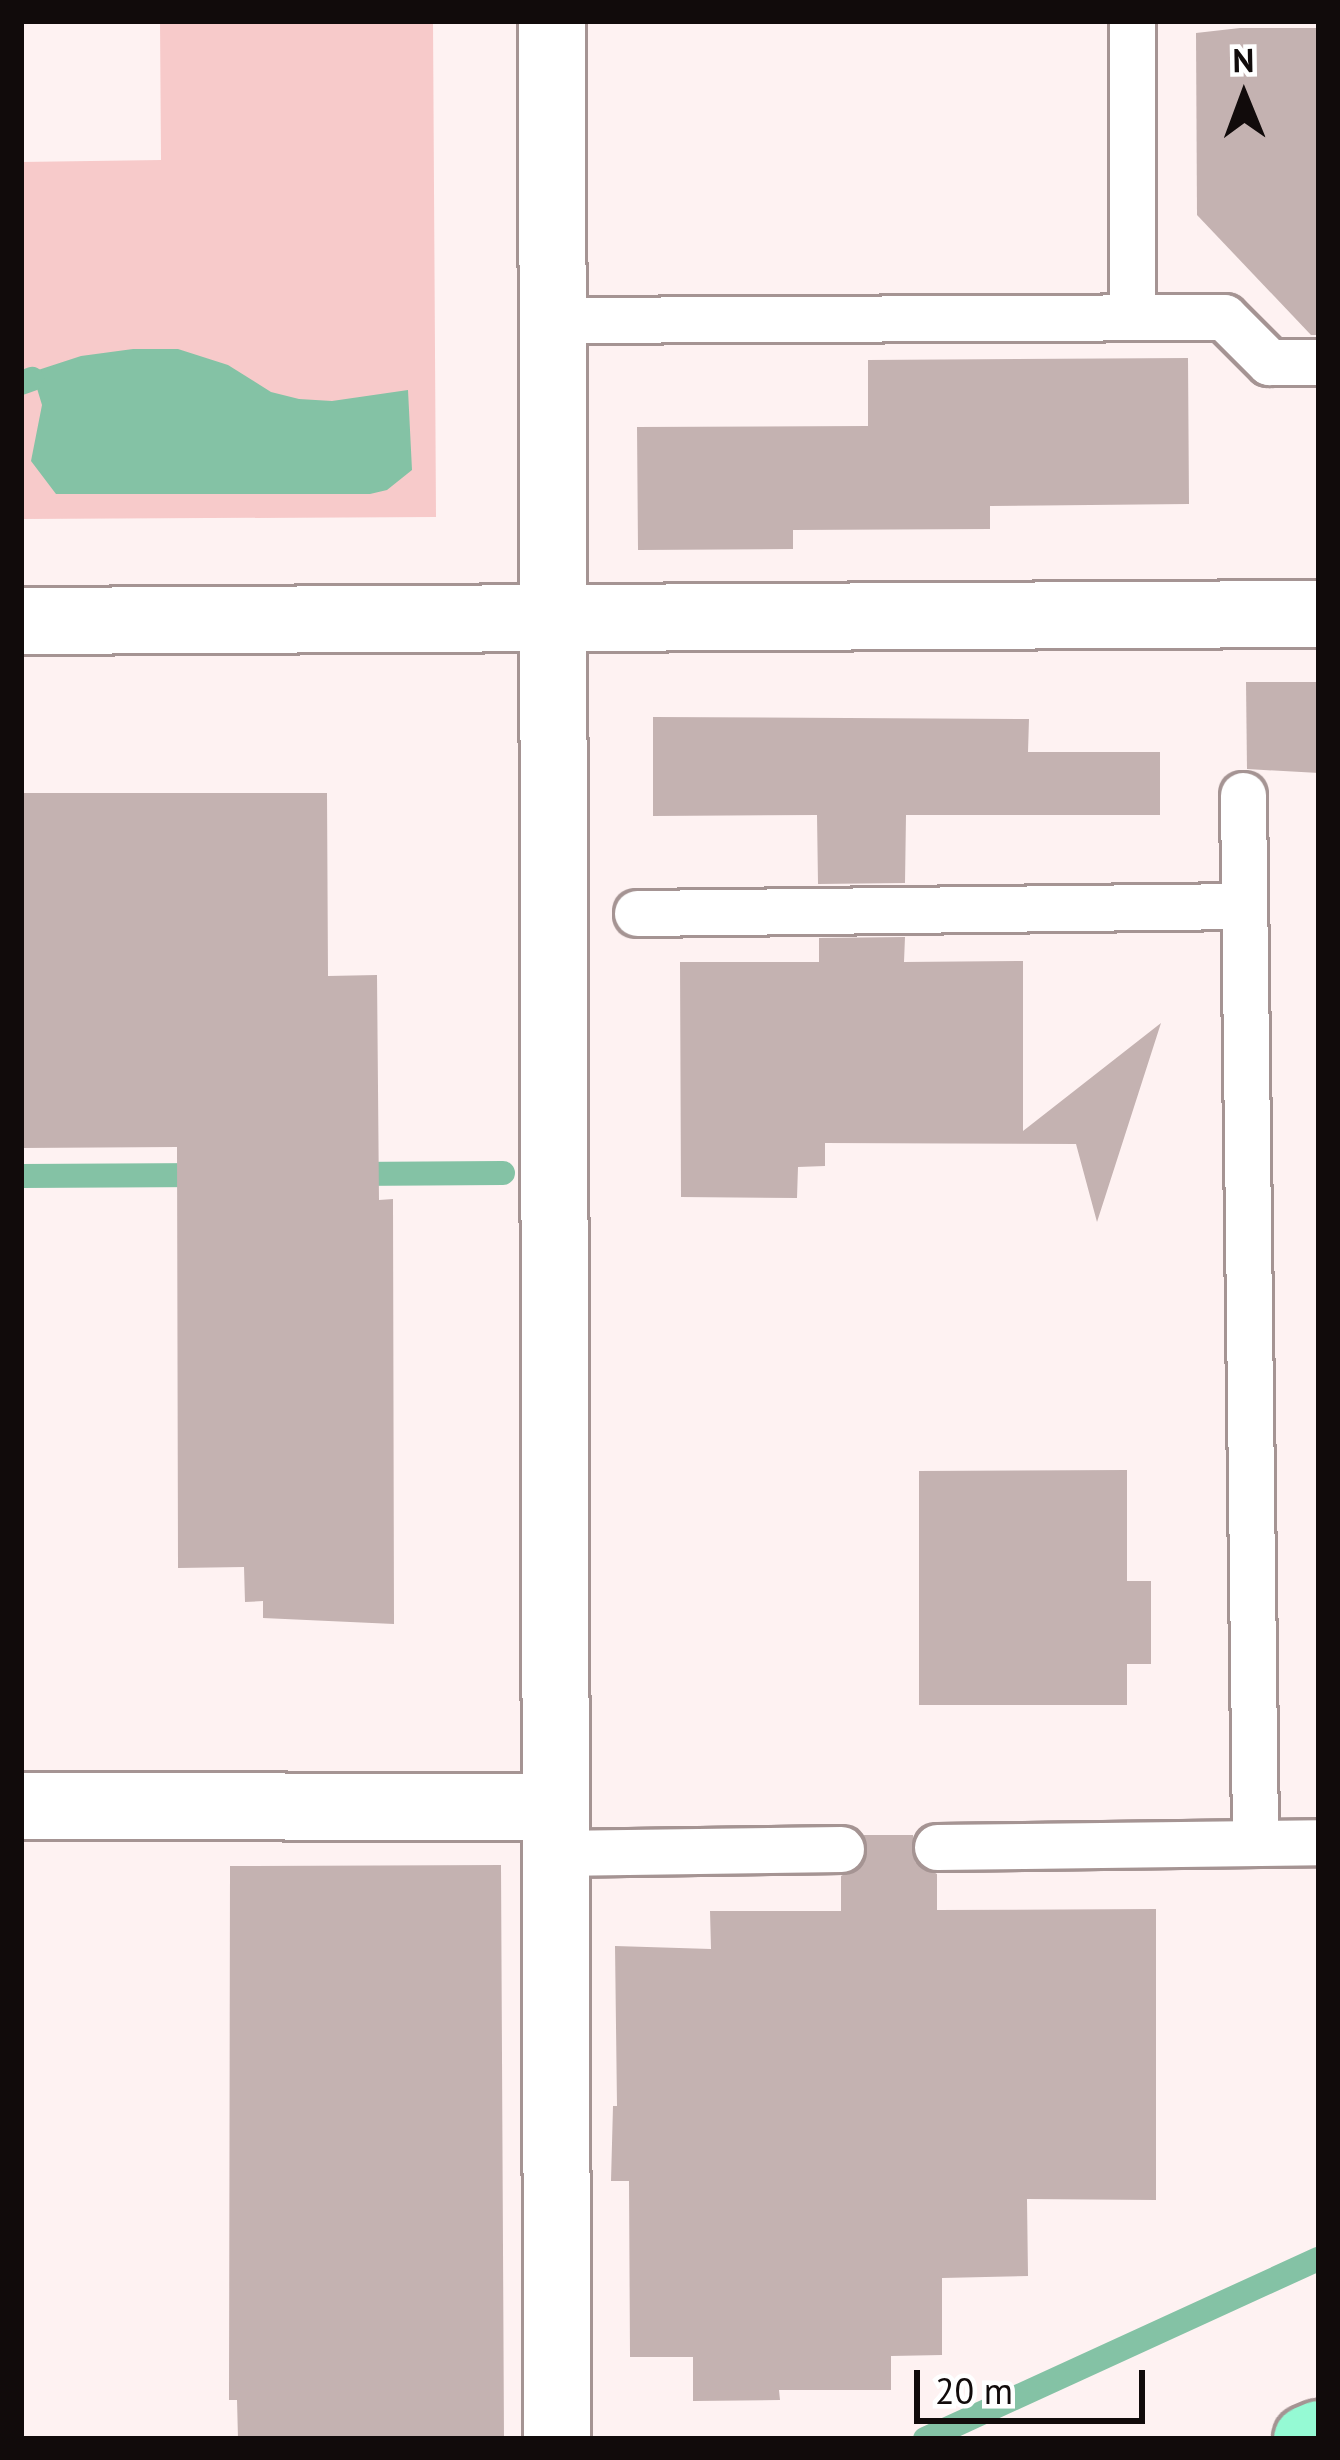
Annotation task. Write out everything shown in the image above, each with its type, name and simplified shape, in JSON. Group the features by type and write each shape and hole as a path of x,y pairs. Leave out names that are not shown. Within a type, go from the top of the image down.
{"main road":[{"path":"1307,2439 1319,2434"}],"street":[{"path":"552,21 557,2439"},
{"path":"21,621 1319,614"},
{"path":"21,1806 556,1830"}],"lane":[{"path":"1132,21 1132,317"},
{"path":"552,320 1224,317 1269,362 1319,362"},
{"path":"1243,795 1255,1843"},
{"path":"638,913 1244,906"},
{"path":"556,1830 841,1849"},
{"path":"937,1847 1319,1842"}],"shaded area":[{"path":"160,21 433,21 436,517 21,519 21,162 161,160"},
{"path":"178,349 228,365 271,392 299,399 332,401 408,390 412,470 387,490 370,494 56,494 31,461 42,405 32,372 81,356"}],"building":[{"path":"1319,28 1319,335 1311,335 1197,215 1196,33"},
{"path":"1188,358 1189,504 990,506 990,529 793,530 793,549 638,550 637,427 868,426 868,360"},
{"path":"1246,682 1319,682 1319,773 1247,769"},
{"path":"653,717 1029,719 1028,752 1160,752 1160,815 906,815 905,883 818,884 817,815 653,816"},
{"path":"21,793 327,793 328,976 377,975 379,1200 393,1199 394,1624 263,1618 263,1601 245,1602 244,1567 178,1568 177,1147 21,1148"},
{"path":"905,937 904,962 1023,961 1023,1131 1161,1023 1097,1222 1076,1144 825,1143 825,1166 798,1167 797,1198 681,1197 680,962 819,962 819,938"},
{"path":"1127,1470 1127,1581 1151,1581 1151,1664 1127,1664 1127,1705 919,1705 919,1471"},
{"path":"864,1835 913,1835 915,1862 937,1874 937,1910 1156,1909 1156,2200 1027,2199 1028,2276 942,2278 942,2355 891,2356 891,2390 779,2390 780,2400 693,2401 693,2357 630,2357 629,2181 611,2181 613,2106 617,2106 615,1946 711,1949 710,1911 841,1911 841,1876 864,1863"},
{"path":"501,1865 504,2439 238,2439 237,2400 229,2400 230,1866"}],"waterway":[{"path":"21,383 32,379"},
{"path":"349,1174 503,1173"},
{"path":"21,1176 206,1175"},
{"path":"925,2439 1319,2259"}]}
